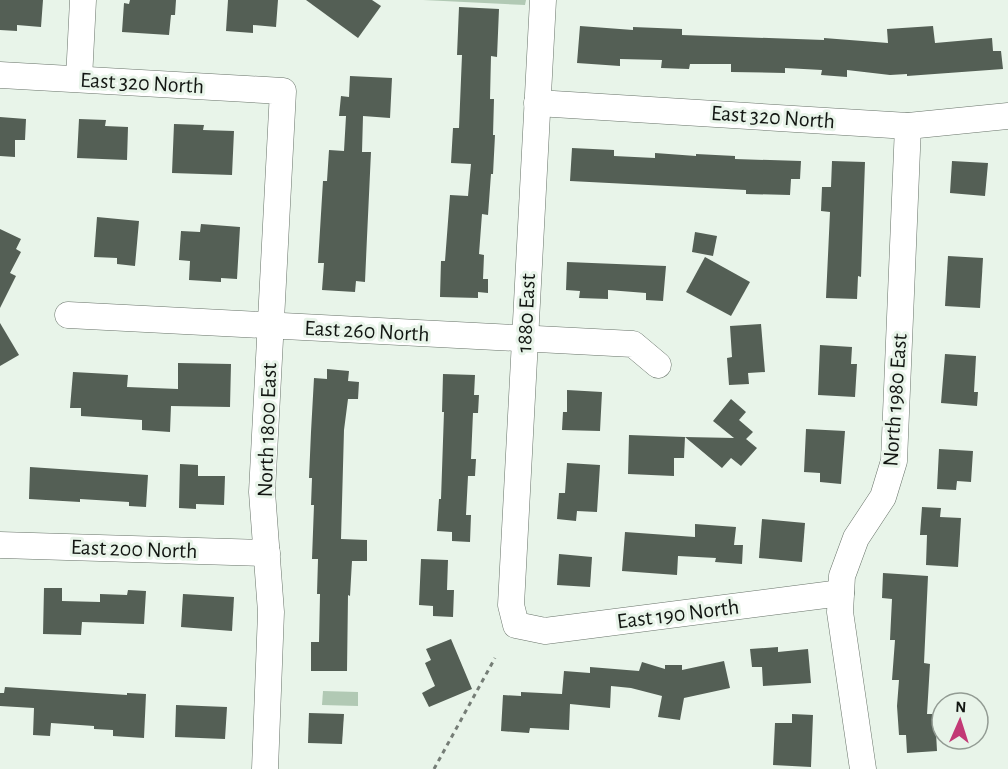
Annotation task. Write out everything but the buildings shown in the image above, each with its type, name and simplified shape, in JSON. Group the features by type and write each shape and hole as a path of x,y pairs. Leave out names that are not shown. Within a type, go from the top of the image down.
{"street":[{"path":"79,79 82,0"},
{"name":"1880 East","path":"516,625 511,604 543,0"},
{"name":"East 320 North","path":"0,75 284,91"},
{"name":"North 1800 East","path":"265,769 271,612 262,492 284,91"},
{"name":"East 320 North","path":"537,103 908,126 1008,116"},
{"name":"North 1980 East","path":"863,769 840,612 842,576 856,538 884,497 894,461 908,126"},
{"name":"East 260 North","path":"68,315 633,344 658,365"},
{"name":"East 200 North","path":"0,545 267,553"},
{"name":"East 190 North","path":"516,625 544,631 841,593"}],"path":[{"path":"434,769 495,658"}],"green space":[{"path":"423,0 526,0 525,5"},
{"path":"323,691 358,692 358,706 322,705"}]}
